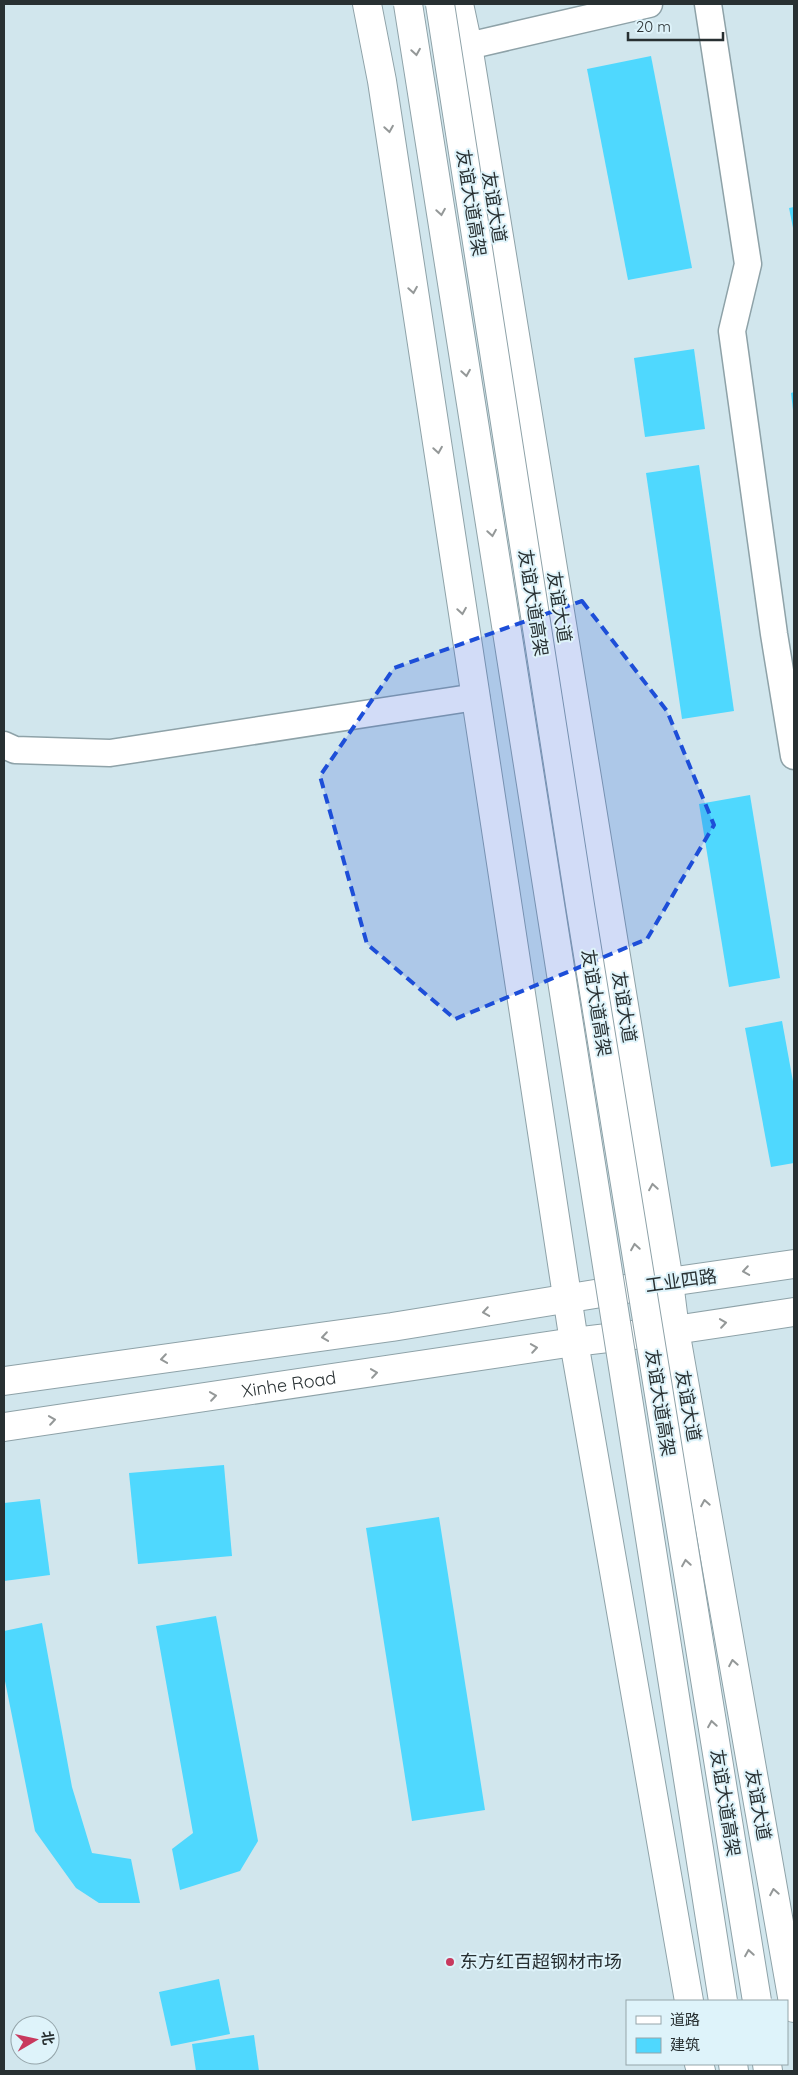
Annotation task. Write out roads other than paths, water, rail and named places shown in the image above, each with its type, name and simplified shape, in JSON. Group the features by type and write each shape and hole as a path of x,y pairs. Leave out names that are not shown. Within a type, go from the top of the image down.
{"main road":[{"path":"367,4 382,81 569,1298 574,1342 689,2000"},
{"name":"友谊大道高架","path":"408,4 723,2000"},
{"name":"友谊大道高架","path":"440,4 580,905 757,2000"},
{"name":"友谊大道","path":"459,4 468,46 669,1282 675,1330 794,2008"},
{"name":"工业四路","path":"569,1298 794,1264"},
{"path":"4,1381 392,1327 569,1298"},
{"path":"574,1342 675,1330 794,1312"},
{"name":"Xinhe Road","path":"4,1427 574,1342"}],"street":[{"path":"468,46 650,4"},
{"path":"708,4 748,264 732,330 786,657 794,756"},
{"path":"4,745 15,750 110,753 476,697"}],"place":[{"name":"东方红百超钢材市场","path":"450,1962"}]}
